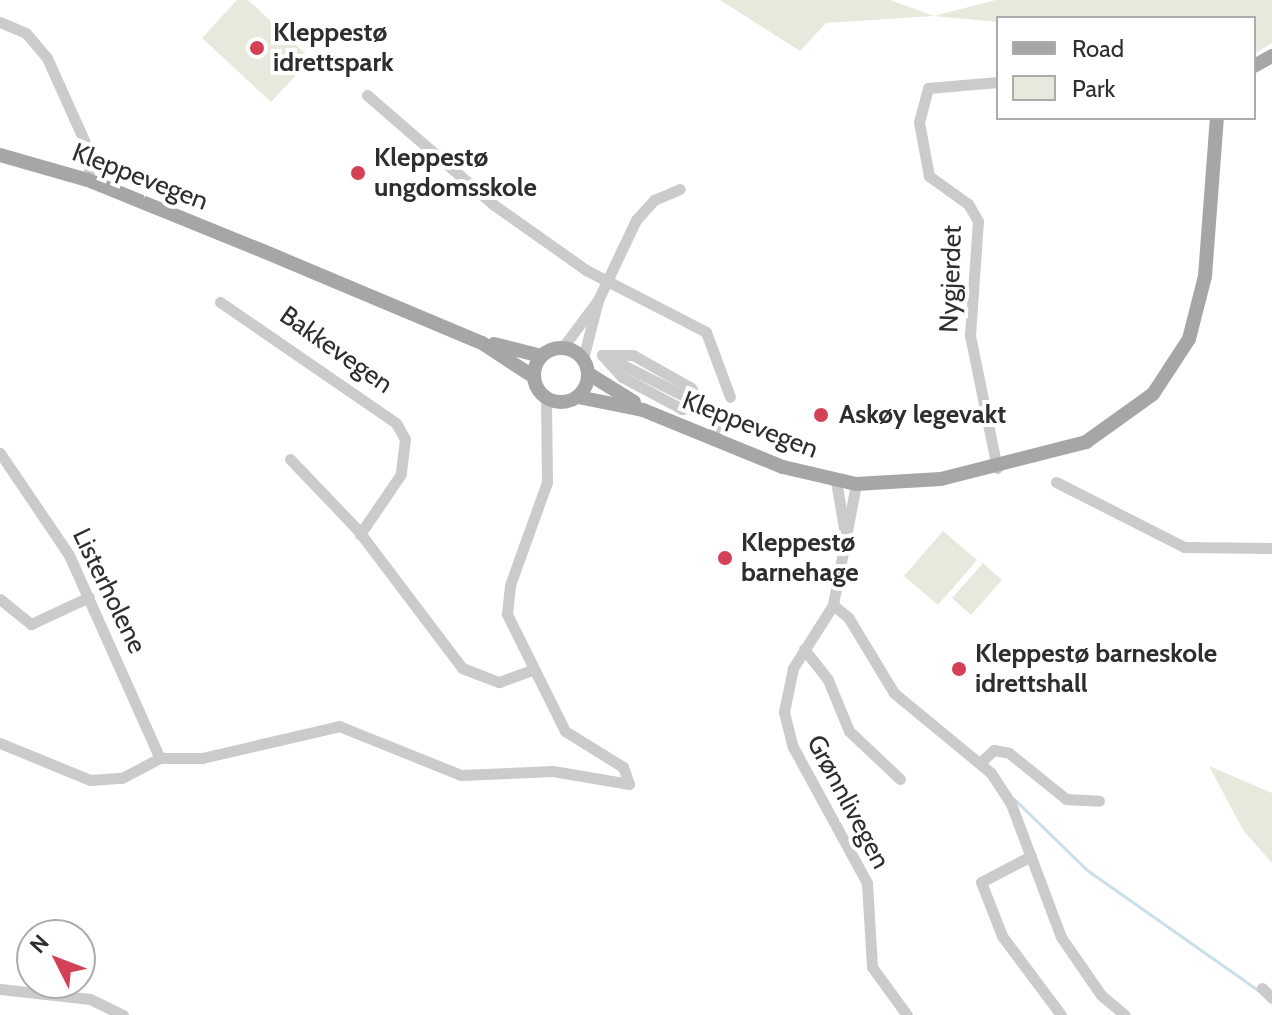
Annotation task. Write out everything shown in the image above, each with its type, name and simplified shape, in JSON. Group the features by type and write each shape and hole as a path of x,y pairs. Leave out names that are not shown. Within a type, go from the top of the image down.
{"main road":[{"name":"Kleppevegen","path":"578,397 643,410 716,440 836,481 856,484 909,484 997,468 1101,435 1142,406 1174,368 1203,291 1217,120"},
{"name":"Kleppevegen","path":"0,155 88,180 482,343 541,356"},
{"name":"Kleppevegen","path":"482,343 534,377"},
{"path":"563,347 586,364 578,397 546,397 534,377 541,356 563,347"},
{"name":"Kleppevegen","path":"586,364 643,410"}],"street":[{"path":"0,22 26,33 47,58 91,156 88,180"},
{"name":"Nygjerdet","path":"996,82 928,88 919,122 929,176 968,204 978,221 970,335 997,468"},
{"name":"Kleppevegen","path":"367,95 494,205 607,281 709,335 730,397"},
{"path":"563,347 598,300 641,213 680,189"},
{"path":"586,364 598,300"},
{"name":"Bakkevegen","path":"220,302 396,423 405,439 401,474 360,534"},
{"path":"586,364 602,355 633,355 691,388 700,404 714,417 716,440"},
{"path":"602,355 622,377 682,409 700,404"},
{"path":"0,743 90,780 131,775 160,758 202,758 339,726 461,775 553,771 629,784 623,767 565,731 530,671 507,603 541,510 546,397"},
{"name":"Listerholene","path":"0,453 47,513 89,597 160,758"},
{"path":"290,459 360,534 462,668 499,682 530,671"},
{"name":"Grønnlivegen","path":"836,481 844,528"},
{"path":"1056,482 1184,547 1272,548"},
{"name":"Grønnlivegen","path":"856,484 844,528 840,574 833,605 804,649 784,693 787,732 854,852 872,903 872,967 907,1015"},
{"path":"805,573 840,574"},
{"path":"0,599 31,624 89,597"},
{"path":"833,605 848,617 894,693 982,761 1011,804 1061,937 1101,995 1125,1015"},
{"name":"Grønnlivegen","path":"804,649 828,680 849,731 900,779"},
{"path":"982,761 1001,750 1066,799 1099,801"},
{"path":"1031,856 981,882 1002,936 1061,1015"},
{"path":"1262,988 1272,998"},
{"path":"0,989 90,999 123,1015"}],"green space":[{"name":"Kleppestø idrettspark","path":"237,0 248,0 311,59 271,102 202,38"},
{"path":"720,0 890,0 934,16 826,23 800,51"},
{"path":"996,0 1272,0 1272,43 1256,53 1256,16 996,16 996,22 934,16"},
{"path":"943,531 977,560 938,605 904,576"},
{"path":"983,563 1002,580 971,615 952,598"},
{"path":"1209,766 1272,793 1272,863 1243,830"}],"waterway":[{"path":"1014,799 1087,870 1259,991"}],"place":[{"name":"Kleppestø idrettspark","path":"257,48"},
{"name":"Kleppestø ungdomsskole","path":"358,173"},
{"name":"Askøy legevakt","path":"821,415"},
{"name":"Kleppestø barnehage","path":"725,558"},
{"name":"Kleppestø barneskole idrettshall","path":"959,669"}]}
